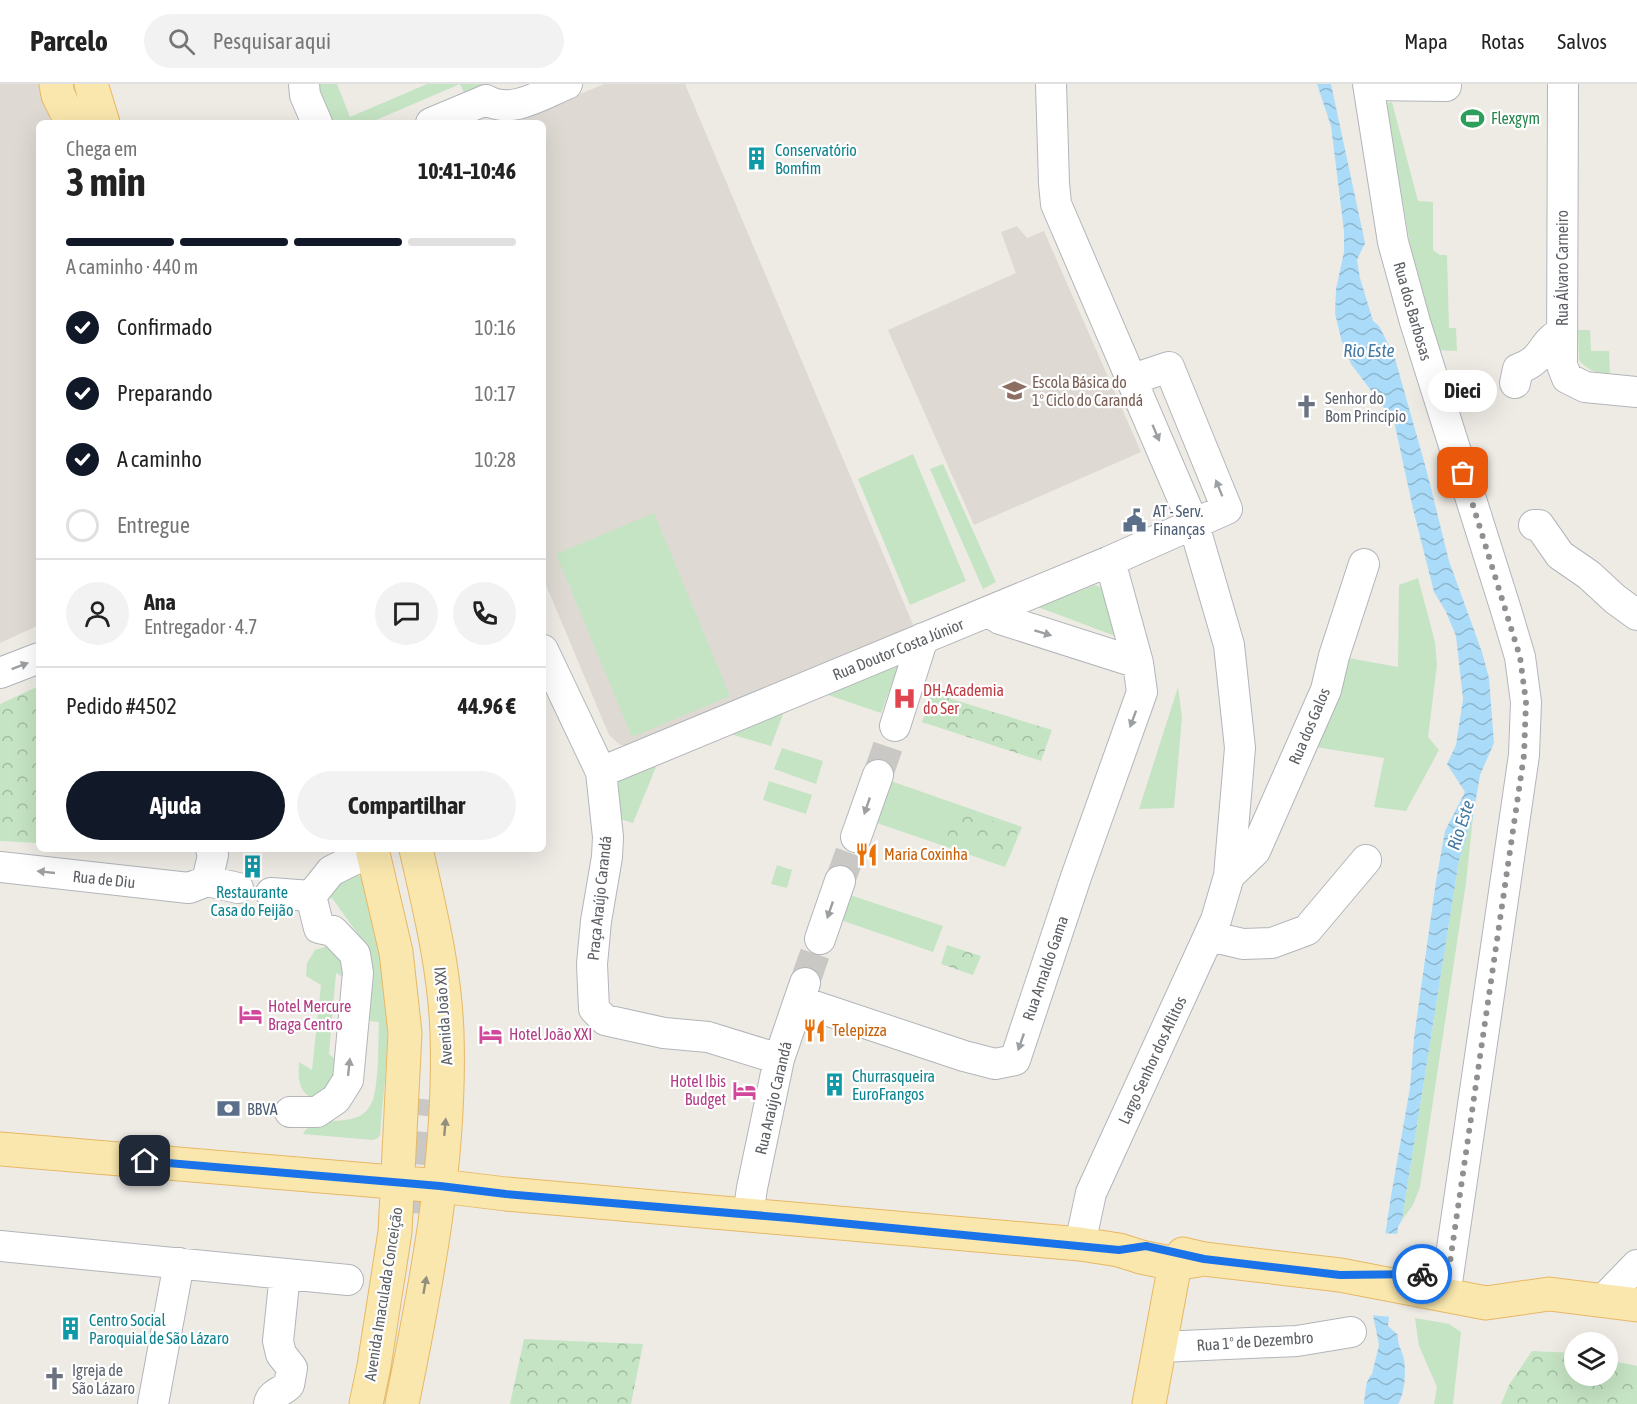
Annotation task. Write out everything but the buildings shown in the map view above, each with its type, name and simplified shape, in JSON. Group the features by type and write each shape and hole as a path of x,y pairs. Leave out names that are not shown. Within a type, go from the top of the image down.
{"main road":[{"path":"56,84 58,95 89,103"},
{"path":"385,852 405,1034 399,1183"},
{"name":"Avenida João XXI","path":"386,852 412,950 427,1100"},
{"name":"Avenida João XXI","path":"417,852 438,948 447,1032 447,1103 440,1186"},
{"path":"0,1149 440,1186 506,1194 1080,1245 1119,1250 1141,1257 1340,1275 1428,1280 1494,1280 1540,1294"},
{"name":"Avenida Imaculada Conceição","path":"366,1404 395,1232 399,1183"},
{"path":"402,1404 434,1236 440,1186"},
{"path":"1149,1404 1160,1347 1189,1261"},
{"path":"1428,1280 1486,1303 1549,1294 1637,1305"},
{"name":"Avenida Imaculada Conceição","path":"378,1404 392,1365 388,1404"}],"street":[{"path":"304,84 305,95 316,120"},
{"path":"436,120 487,92 496,105 506,106 517,104 567,84"},
{"name":"Largo Senhor dos Aflitos","path":"1051,84 1056,204 1194,525 1229,645 1240,748 1229,876 1216,920 1091,1193 1080,1245"},
{"path":"1369,85 1446,84"},
{"name":"Rua Álvaro Carneiro","path":"1563,84 1562,365 1567,378 1585,387 1637,392"},
{"name":"Rua dos Barbosas","path":"1369,85 1393,242 1415,322 1520,657 1526,702 1524,755 1428,1280"},
{"path":"1526,378 1531,365 1540,356 1551,338 1562,333"},
{"name":"Rua Doutor Costa Júnior","path":"601,771 989,612 1194,525"},
{"path":"1534,525 1539,525 1560,555 1589,575 1637,615"},
{"path":"1110,561 1138,663"},
{"name":"Rua dos Galos","path":"1229,876 1255,850 1326,690 1334,656 1364,564"},
{"path":"989,612 1000,619 1138,663"},
{"path":"894,726 923,638"},
{"path":"0,673 36,659"},
{"name":"Praça Araújo Carandá","path":"546,663 601,771 608,837 592,964 594,1009 605,1020 664,1033 708,1037 779,1059"},
{"name":"Rua Arnaldo Gama","path":"802,991 964,1056 995,1064 1014,1060 1142,692 1138,663"},
{"path":"856,837 878,775"},
{"path":"207,880 212,852"},
{"path":"311,896 331,872 351,861 379,852"},
{"path":"1209,936 1243,944 1272,943 1307,930 1366,860"},
{"name":"Rua de Diu","path":"0,867 189,888 207,880 238,888"},
{"path":"820,939 840,881"},
{"path":"271,892 311,896"},
{"path":"291,1112 316,1112 336,1099 348,1080 358,973 355,954 333,931 319,928 311,896"},
{"name":"Rua Araújo Carandá","path":"748,1215 779,1059 802,991"},
{"path":"0,1246 348,1280"},
{"path":"153,1404 179,1263"},
{"path":"1602,1301 1637,1264"},
{"path":"269,1404 270,1399 276,1393 289,1385 292,1368 281,1354 278,1341 285,1274"},
{"name":"Rua 1º de Dezembro","path":"1160,1347 1297,1341 1351,1332"}],"shaded area":[{"path":"0,84 44,84 54,120 36,120 36,626 0,643"},
{"path":"604,84 685,84 914,627 635,745 620,745 609,735 546,585 546,120 518,120"},
{"name":"Escola Básica do 1º Ciclo do Carandá","path":"1017,226 1027,238 1044,231 1141,452 974,525 888,330 1016,273 1001,232"}],"green space":[{"path":"320,84 337,84 350,117 427,84 460,84 376,120 330,120 319,93"},
{"path":"460,84 483,84 483,91 469,103"},
{"path":"1392,102 1418,201 1433,202 1433,250 1440,255 1447,255 1449,328 1456,328 1457,351 1438,350 1418,291 1386,103"},
{"path":"1578,330 1590,330 1591,351 1609,351 1610,373 1593,371 1579,360"},
{"path":"913,454 966,581 910,605 858,479"},
{"path":"943,464 996,582 983,589 930,469"},
{"path":"654,513 730,696 632,737 556,554"},
{"path":"1418,578 1435,642 1437,665 1428,737 1439,750 1406,811 1374,807 1384,758 1309,746 1343,657 1398,667 1399,585"},
{"path":"1095,585 1108,590 1115,636 1038,607"},
{"path":"900,662 881,713 819,692"},
{"path":"36,687 36,843 0,841 0,704"},
{"path":"1178,687 1182,717 1174,808 1139,809"},
{"path":"932,693 1052,730 1041,761 922,722"},
{"path":"786,706 771,746 727,733"},
{"path":"782,748 823,761 816,784 774,769"},
{"path":"647,765 656,767 633,823 620,819 618,780"},
{"path":"888,780 1022,827 1005,867 874,822"},
{"path":"769,781 812,795 806,814 763,800"},
{"path":"958,809 1018,830 1008,858 947,836"},
{"path":"1473,817 1466,883 1420,1187 1413,1205 1402,1220 1459,860"},
{"path":"777,865 792,870 787,888 771,884"},
{"path":"350,871 364,878 386,998 386,1060 380,1135 373,1140 303,1134 318,1123 357,1117 366,1112 374,1095 379,1022 370,1021 365,956 370,951 332,898 324,899"},
{"path":"844,893 943,926 933,952 835,918"},
{"path":"331,945 340,948 350,981 336,973 329,1054 343,1066 343,1075 315,1099 302,1089 299,1074 299,1062 312,1070 321,985 306,976 307,963 315,950"},
{"path":"947,945 981,956 973,975 941,964"},
{"path":"1415,1318 1449,1324 1461,1332 1453,1404 1434,1404 1437,1387 1419,1346"},
{"path":"524,1339 643,1344 631,1404 510,1404"},
{"path":"1532,1351 1564,1352 1564,1386 1618,1386 1618,1362 1637,1366 1637,1404 1501,1404 1509,1385"}],"water":[{"name":"Rio Este","path":"1317,84 1331,84 1365,243 1357,260 1360,278 1373,321 1379,326 1394,355 1449,561 1482,652 1489,678 1494,743 1480,775 1473,817 1459,860 1402,1220 1398,1227 1388,1326 1398,1335 1404,1359 1404,1382 1398,1404 1364,1404 1367,1384 1372,1374 1379,1345 1373,1315 1410,1088 1414,1038 1436,881 1445,831 1465,792 1447,764 1456,745 1463,699 1456,636 1434,592 1394,421 1351,364 1341,339 1335,313 1336,289 1344,252 1344,231 1331,126"}],"pier":[{"path":"1382,1233 1400,1234 1392,1317 1370,1315"}],"tunnel":[{"path":"878,775 895,726"},
{"path":"840,881 856,837"},
{"path":"805,982 820,939"},
{"path":"411,1213 422,1099"}],"way so far":[{"path":"1422,1274 1448,1276 1524,755 1526,702 1520,657 1463,473"}],"place":[{"name":"Flexgym","path":"1473,118"},
{"name":"Conservatório Bomfim","path":"757,159"},
{"name":"Escola Básica do 1º Ciclo do Carandá","path":"1014,391"},
{"name":"Senhor do Bom Princípio","path":"1307,407"},
{"name":"Dieci","path":"1463,473"},
{"name":"AT - Serv. Finanças","path":"1135,520"},
{"name":"DH-Academia do Ser","path":"905,699"},
{"name":"Maria Coxinha","path":"866,854"},
{"name":"Restaurante Casa do Feijão","path":"252,867"},
{"name":"Hotel Mercure Braga Centro","path":"250,1015"},
{"name":"Telepizza","path":"814,1030"},
{"name":"Hotel João XXI","path":"491,1034"},
{"name":"Churrasqueira EuroFrangos","path":"834,1085"},
{"name":"Hotel Ibis Budget","path":"744,1090"},
{"name":"BBVA","path":"229,1109"},
{"name":"Centro Social Paroquial de São Lázaro","path":"71,1329"},
{"name":"Igreja de São Lázaro","path":"54,1379"}],"route":[{"path":"145,1161 440,1186 1119,1250 1146,1246 1204,1259 1340,1275 1422,1274"}]}
